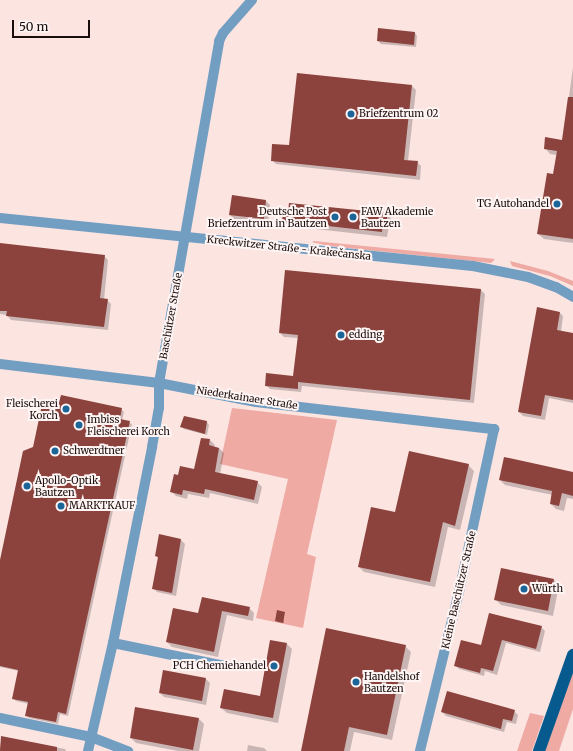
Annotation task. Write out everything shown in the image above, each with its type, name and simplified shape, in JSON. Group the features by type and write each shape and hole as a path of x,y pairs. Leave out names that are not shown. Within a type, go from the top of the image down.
{"main road":[{"path":"538,751 573,655"}],"street":[{"name":"Baschützer Straße","path":"88,751 113,643 152,447 159,408 159,383 218,41 252,0"},
{"name":"Kreckwitzer Straße - Krakečanska","path":"0,218 277,245 502,271 535,279 556,287 573,297"},
{"name":"Niederkainaer Straße","path":"0,364 159,383 256,402 494,429"},
{"name":"Kleine Baschützer Straße","path":"420,751 459,592 494,429"},
{"path":"113,643 225,666"},
{"path":"0,718 91,737 128,751"}],"shaded area":[{"path":"312,242 495,259 491,263 329,246"},
{"path":"510,261 548,271 573,281 573,286 550,276 512,266"},
{"path":"232,408 337,420 307,554 316,557 303,628 256,618 288,479 220,464"},
{"path":"573,671 573,709 559,751 545,751"},
{"path":"530,713 544,716 532,751 517,751"}],"building":[{"path":"378,28 415,32 414,45 377,41"},
{"name":"Briefzentrum 02","path":"297,73 412,85 404,160 418,161 416,176 271,161 272,144 289,145"},
{"name":"TG Autohandel","path":"568,97 573,97 573,239 537,234 547,173 553,174 557,151 544,149 545,137 562,140"},
{"path":"232,195 266,200 264,219 229,215"},
{"name":"Deutsche Post Briefzentrum in Bautzen","path":"289,203 387,213 387,221 383,221 382,232 282,221 283,212 288,212"},
{"path":"0,243 105,255 100,298 108,299 104,327 6,316 7,311 0,311"},
{"name":"edding","path":"285,270 481,289 470,400 298,382 298,389 265,386 266,373 293,376 298,335 279,333"},
{"path":"537,307 560,312 557,330 573,333 573,400 545,395 541,416 518,412"},
{"name":"MARKTKAUF","path":"61,395 122,408 120,419 130,421 66,714 58,712 56,722 25,716 28,702 12,699 18,670 0,666 0,560 23,451 33,447 43,400 59,403"},
{"path":"184,416 207,421 205,434 180,427"},
{"path":"201,438 210,439 209,445 219,448 215,472 258,481 254,500 205,489 204,494 183,490 182,495 170,492 174,474 178,475 180,466 194,469"},
{"path":"409,451 469,464 455,526 443,522 430,582 358,567 371,507 395,512"},
{"path":"504,457 573,472 573,496 562,493 559,506 550,504 552,491 499,480"},
{"path":"159,534 181,539 172,593 152,589 158,557 155,556"},
{"path":"501,568 554,579 548,611 494,600"},
{"path":"202,597 250,607 248,616 222,611 214,652 166,642 173,608 198,613"},
{"path":"277,610 285,612 283,623 275,621"},
{"path":"489,613 542,626 536,649 502,640 493,671 481,668 480,673 454,666 461,640 481,645"},
{"name":"Handelshof Bautzen","path":"326,628 406,645 387,735 349,727 344,751 301,751"},
{"name":"PCH Chemiehandel","path":"270,640 287,643 273,718 220,708 224,689 260,696"},
{"path":"163,670 206,678 202,701 159,693"},
{"path":"447,691 515,710 512,721 503,719 501,729 441,712"},
{"path":"135,707 199,718 193,750 130,738"},
{"path":"1,736 57,747 57,751 0,751"}],"place":[{"name":"Briefzentrum 02","path":"351,114"},
{"name":"TG Autohandel","path":"557,204"},
{"name":"Deutsche Post Briefzentrum in Bautzen","path":"335,217"},
{"name":"FAW Akademie Bautzen","path":"353,217"},
{"name":"edding","path":"341,335"},
{"name":"Fleischerei Korch","path":"66,409"},
{"name":"Imbiss Fleischerei Korch","path":"79,425"},
{"name":"Schwerdtner","path":"55,451"},
{"name":"Apollo-Optik Bautzen","path":"27,486"},
{"name":"MARKTKAUF","path":"61,506"},
{"name":"Würth","path":"524,589"},
{"name":"PCH Chemiehandel","path":"274,666"},
{"name":"Handelshof Bautzen","path":"356,682"}]}
